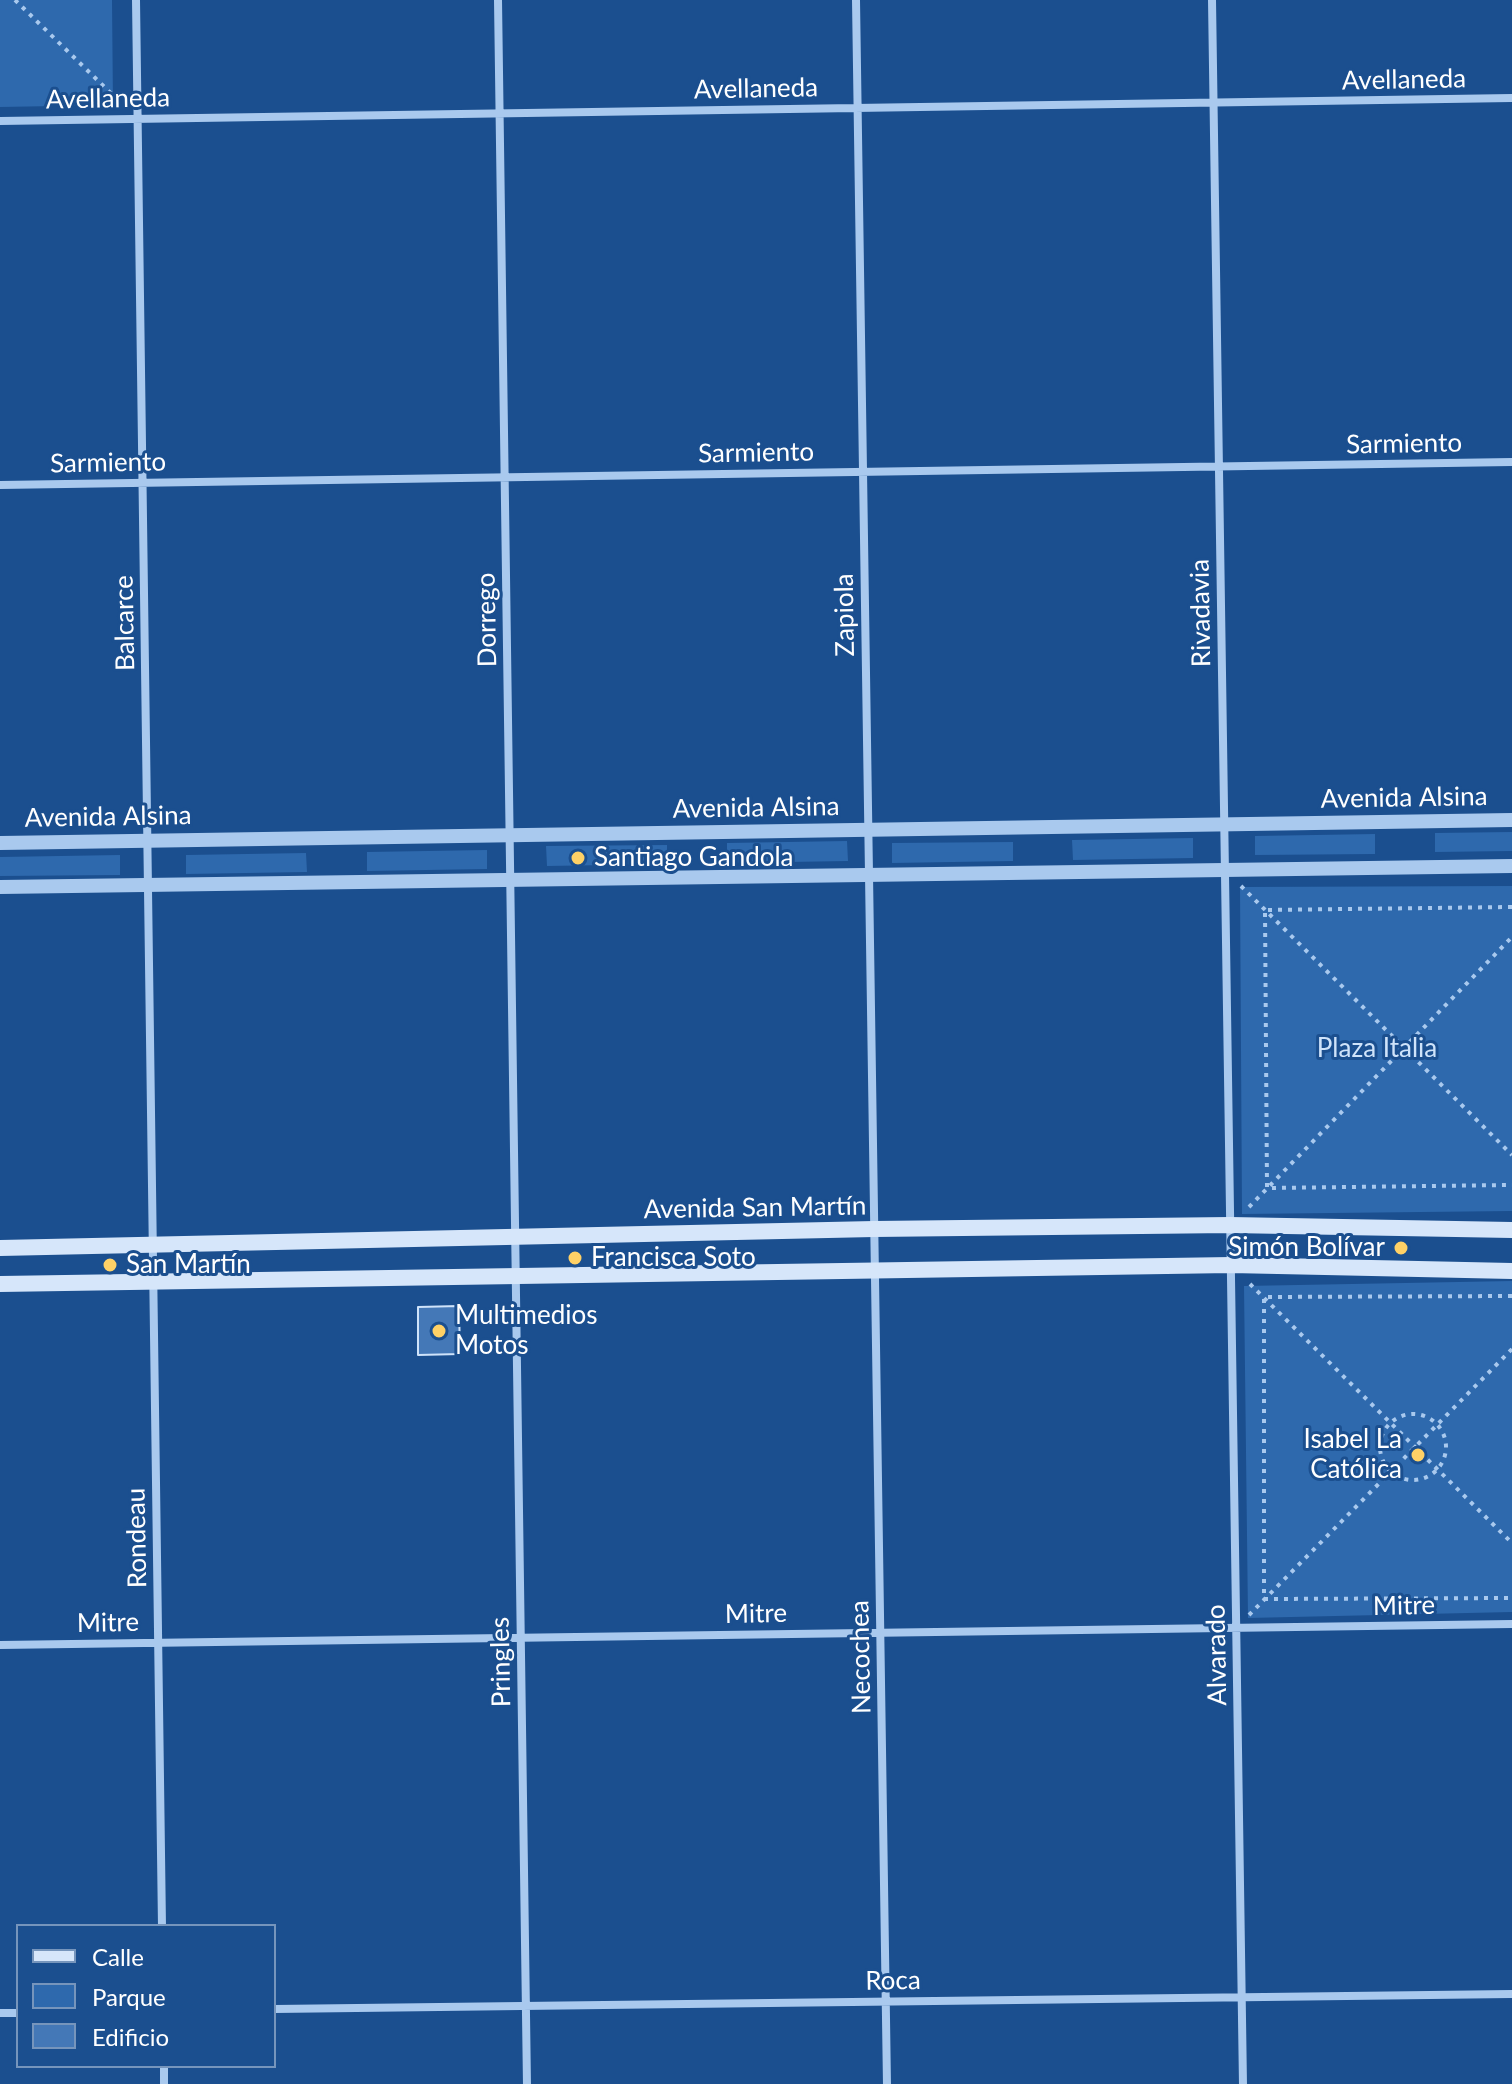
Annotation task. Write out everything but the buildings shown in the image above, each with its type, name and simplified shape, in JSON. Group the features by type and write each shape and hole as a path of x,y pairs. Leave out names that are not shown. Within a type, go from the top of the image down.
{"main road":[{"name":"Avenida San Martín","path":"0,1248 874,1229 1230,1225 1512,1230"},
{"path":"0,1284 1231,1265 1512,1271"}],"street":[{"name":"Balcarce","path":"136,0 153,1245"},
{"name":"Dorrego","path":"498,0 515,1239"},
{"name":"Zapiola","path":"856,0 874,1229"},
{"name":"Rivadavia","path":"1212,0 1230,1225"},
{"name":"Avellaneda","path":"0,121 1512,98"},
{"name":"Sarmiento","path":"0,485 1512,462"},
{"name":"Avenida Alsina","path":"0,843 1512,820"},
{"path":"0,887 1512,866"},
{"name":"Alvarado","path":"1230,1225 1243,2084"},
{"name":"Necochea","path":"874,1229 887,2084"},
{"name":"Pringles","path":"515,1239 527,2084"},
{"name":"Rondeau","path":"153,1245 162,1924"},
{"name":"Mitre","path":"0,1645 1512,1624"},
{"name":"Roca","path":"276,2009 1512,1994"}],"path":[{"path":"15,0 138,119"},
{"path":"1225,870 1512,1155"},
{"path":"1265,910 1512,907"},
{"path":"1265,910 1267,1188"},
{"path":"1230,1225 1512,937"},
{"path":"1267,1188 1512,1185"},
{"path":"1231,1265 1512,1543"},
{"path":"1264,1297 1512,1296"},
{"path":"1264,1297 1264,1599"},
{"path":"1236,1628 1512,1349"},
{"path":"1414,1414 1437,1425 1446,1439 1446,1450 1438,1470 1417,1480 1406,1479 1392,1471 1380,1448 1391,1424 1414,1414"},
{"path":"1264,1599 1512,1598"}],"green space":[{"path":"0,0 112,0 113,105 0,107"},
{"path":"1512,832 1512,851 1435,852 1435,833"},
{"path":"1375,834 1375,854 1255,855 1255,836"},
{"path":"1193,838 1193,858 1073,860 1072,840"},
{"path":"847,841 848,861 727,863 727,843"},
{"path":"1013,842 1013,861 892,863 892,843"},
{"path":"667,845 667,864 547,866 546,846"},
{"path":"487,850 487,869 367,871 367,852"},
{"path":"306,853 307,872 186,874 186,855"},
{"path":"120,855 120,875 0,876 0,857"},
{"name":"Plaza Italia","path":"1512,886 1512,1211 1242,1214 1240,887"},
{"path":"1512,1281 1512,1612 1248,1618 1244,1286"}],"place":[{"name":"Santiago Gandola","path":"578,858"},
{"name":"Simón Bolívar","path":"1401,1248"},
{"name":"Francisca Soto","path":"575,1258"},
{"name":"San Martín","path":"110,1265"},
{"name":"Multimedios Motos","path":"439,1331"},
{"name":"Isabel La Católica","path":"1418,1455"}]}
